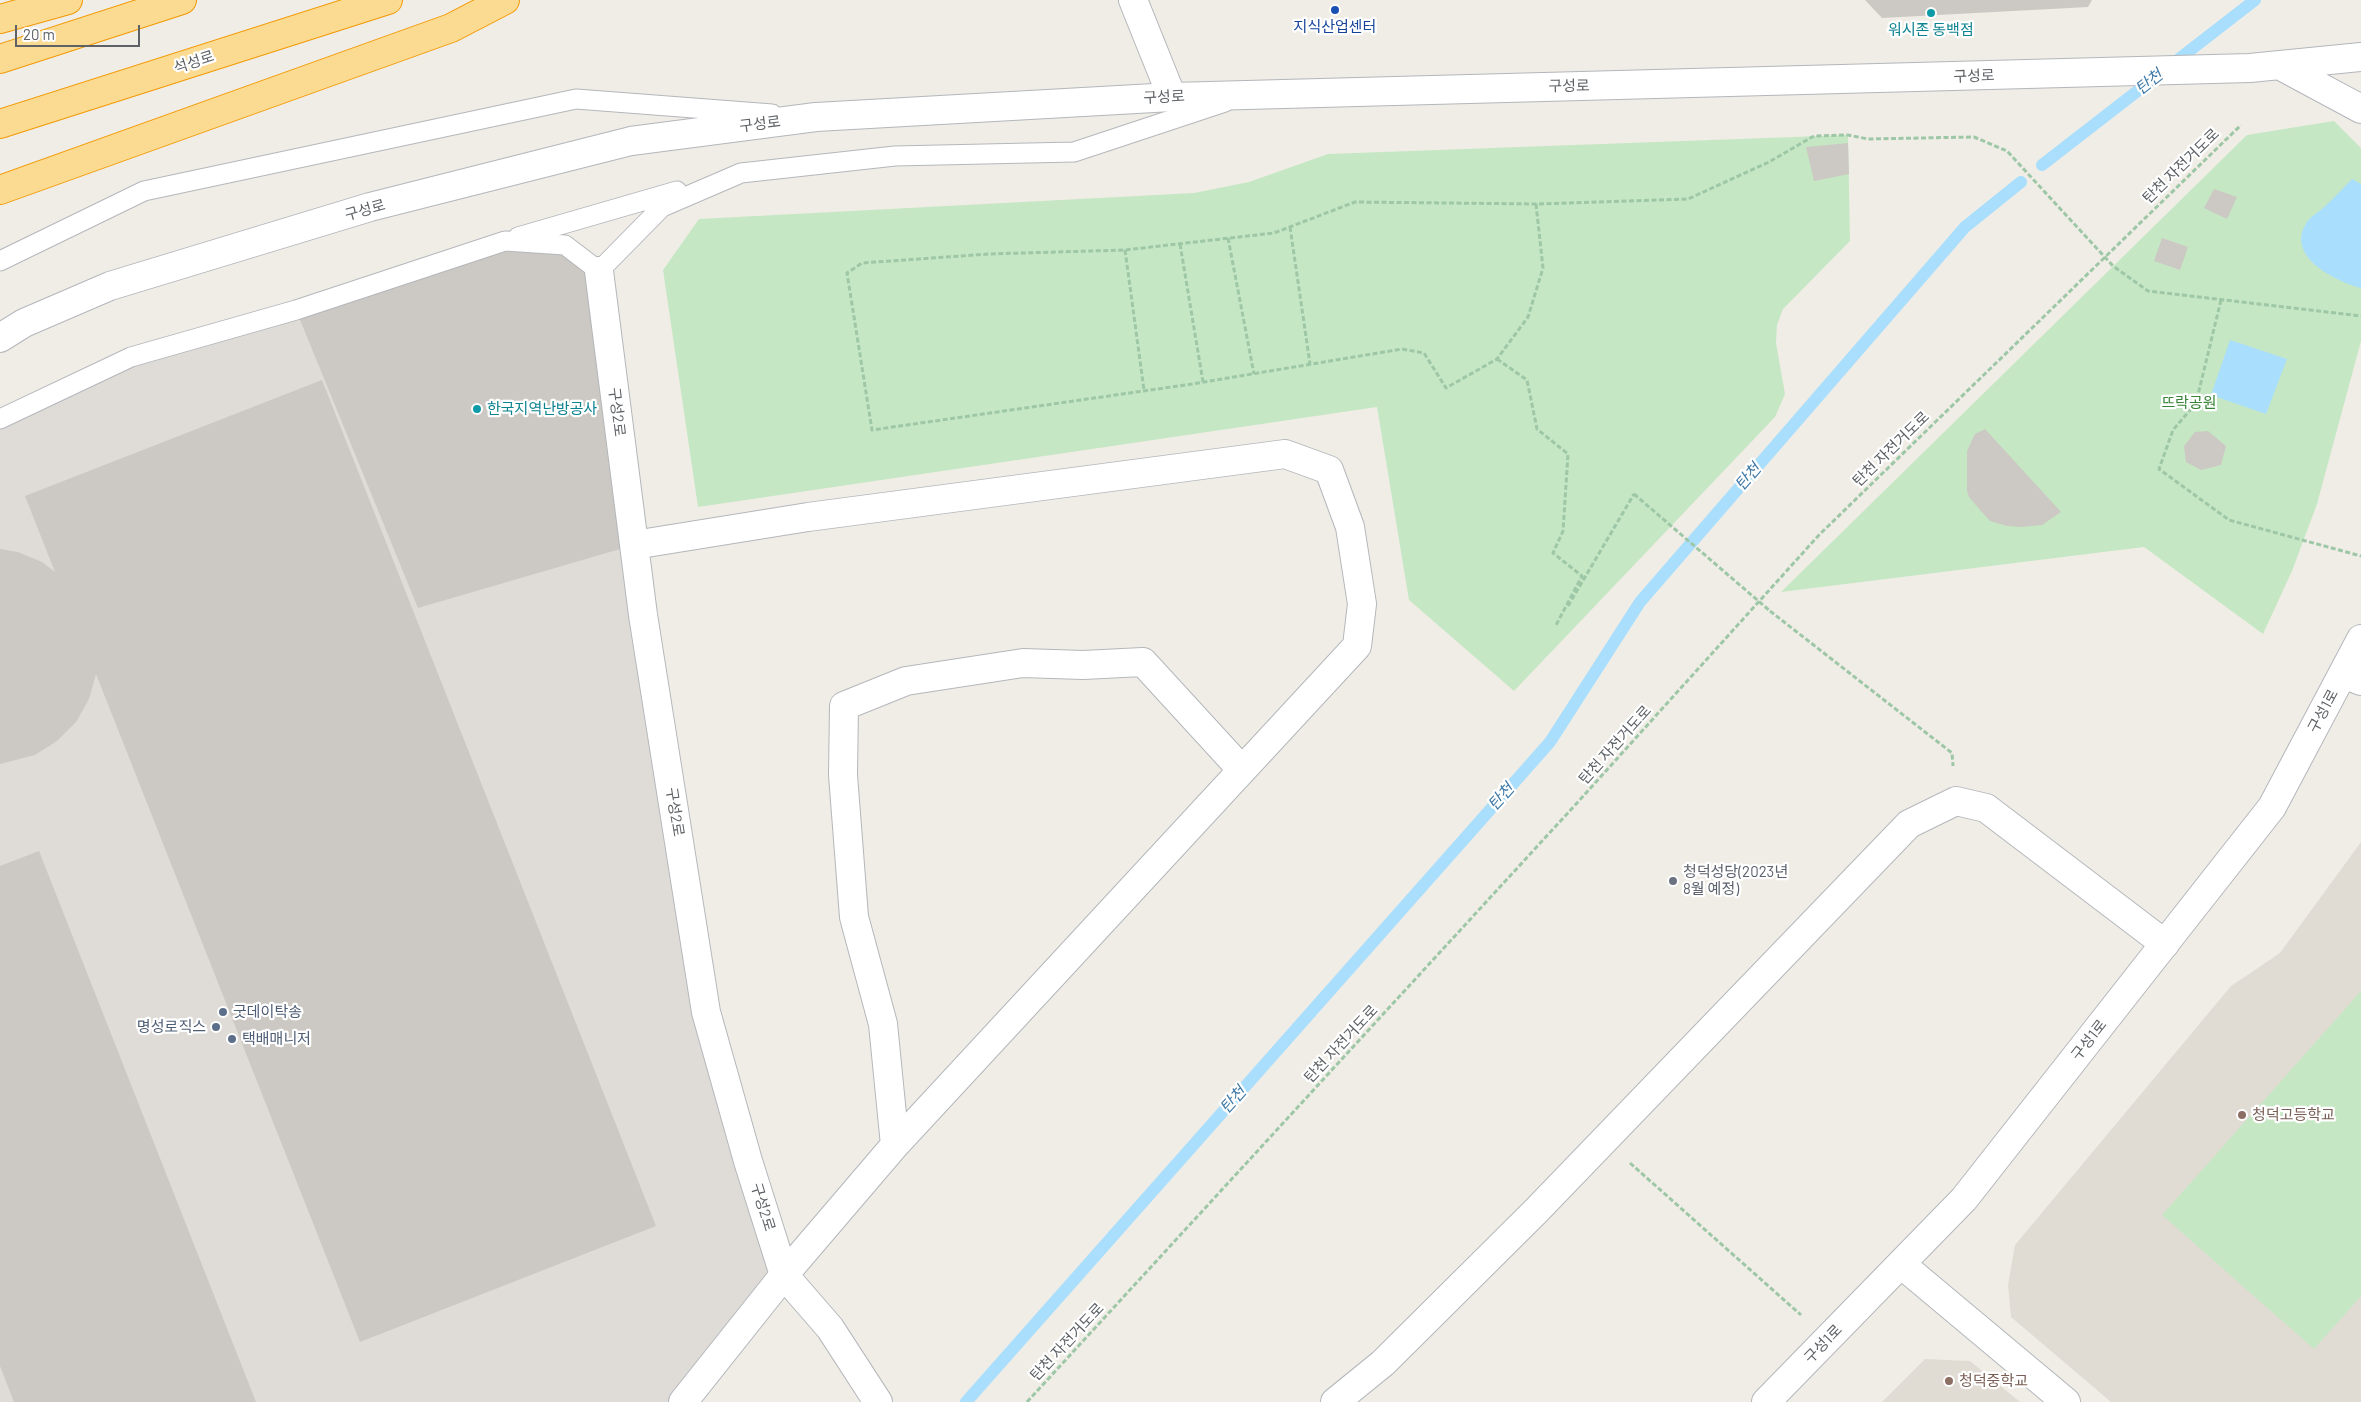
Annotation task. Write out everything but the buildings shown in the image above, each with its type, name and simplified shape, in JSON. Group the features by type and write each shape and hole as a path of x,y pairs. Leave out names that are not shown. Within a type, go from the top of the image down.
{"highway":[{"path":"0,19 68,0"},
{"path":"0,59 182,0"},
{"name":"석성로","path":"0,124 388,0"},
{"path":"0,190 451,28 505,0"}],"street":[{"path":"1132,0 1172,96"},
{"name":"구성로","path":"0,338 24,323 110,286 370,207 631,141 816,117 1172,96 2250,68 2361,57"},
{"path":"2279,66 2361,109"},
{"name":"구성2로","path":"599,271 646,635 706,1012 784,1274 830,1328 878,1402"},
{"path":"634,545 808,517 1285,454 1329,470 1350,527 1362,604 1357,646 895,1145 784,1274 683,1402"},
{"name":"구성1로","path":"1766,1402 1964,1199 2272,807 2352,677 2361,639"},
{"path":"895,1145 883,1024 854,917 843,775 844,706 906,681 1023,662 1084,665 1143,662 1242,770"},
{"path":"1336,1402 1383,1363 1536,1211 1909,824 1956,801 1986,808 2165,944"},
{"path":"1901,1264 2066,1402"}],"lane":[{"path":"0,419 131,357 296,310 505,241 741,173 895,156 1074,152 1248,95"},
{"path":"0,261 144,191 576,99 816,117"},
{"path":"505,241 565,245 599,271 662,208 741,173"}],"path":[{"name":"탄천 자전거도로","path":"1027,1402 1578,803 1819,535 2104,256 2241,125"},
{"path":"1536,204 1543,268 1528,317 1497,359 1446,388 1424,353 1402,349 1203,382 872,430 847,274 862,263 989,254 1125,250 1274,233 1355,202 1536,204 1688,199 1769,162 1814,136 1848,134 1868,139 1974,137 2007,151 2113,266 2148,291 2361,316"},
{"path":"1290,227 1310,364"},
{"path":"1228,238 1254,374"},
{"path":"1180,244 1203,382"},
{"path":"1125,250 1144,390"},
{"path":"2221,300 2196,403 2173,430 2160,468 2229,520 2361,556"},
{"path":"1497,359 1527,380 1537,429 1568,454 1563,531 1554,553 1582,576 1555,627 1634,494 1770,611 1952,753"},
{"path":"1604,1140 1828,1338"}],"shaded area":[{"path":"296,310 634,545 706,1012 784,1275 683,1402 0,1402 0,419 131,357"},
{"name":"청덕고등학교","path":"2361,842 2361,1402 2111,1402 2011,1317 2008,1285 2015,1245 2231,986 2280,953"},
{"name":"청덕중학교","path":"1925,1359 1970,1361 2020,1402 1882,1402"}],"green space":[{"name":"뜨락공원","path":"2334,121 2361,148 2361,341 2317,504 2292,571 2263,634 2144,547 1781,592 2247,135"},
{"path":"1848,135 1850,241 1783,309 1777,325 1776,343 1785,394 1775,417 1514,691 1409,600 1377,407 698,507 663,270 699,219 1194,193 1249,182 1328,154"},
{"path":"2361,991 2361,1296 2314,1349 2162,1215"}],"water":[{"path":"2352,179 2361,184 2361,288 2338,280 2326,273 2307,256 2302,246 2302,234 2308,220 2326,206"},
{"path":"2230,340 2287,359 2266,414 2211,395"}],"waterway":[{"name":"탄천","path":"2042,165 2255,0"},
{"name":"탄천","path":"966,1402 1550,742 1640,602 1965,227 2021,182"}],"place":[{"name":"지식산업센터","path":"1335,10"},
{"name":"워시존 동백점","path":"1931,13"},
{"name":"한국지역난방공사","path":"477,409"},
{"name":"청덕성당(2023년 8월 예정)","path":"1673,881"},
{"name":"굿데이탁송","path":"223,1012"},
{"name":"명성로직스","path":"216,1027"},
{"name":"택배매니저","path":"232,1039"},
{"name":"청덕고등학교","path":"2242,1115"},
{"name":"청덕중학교","path":"1949,1381"}]}
